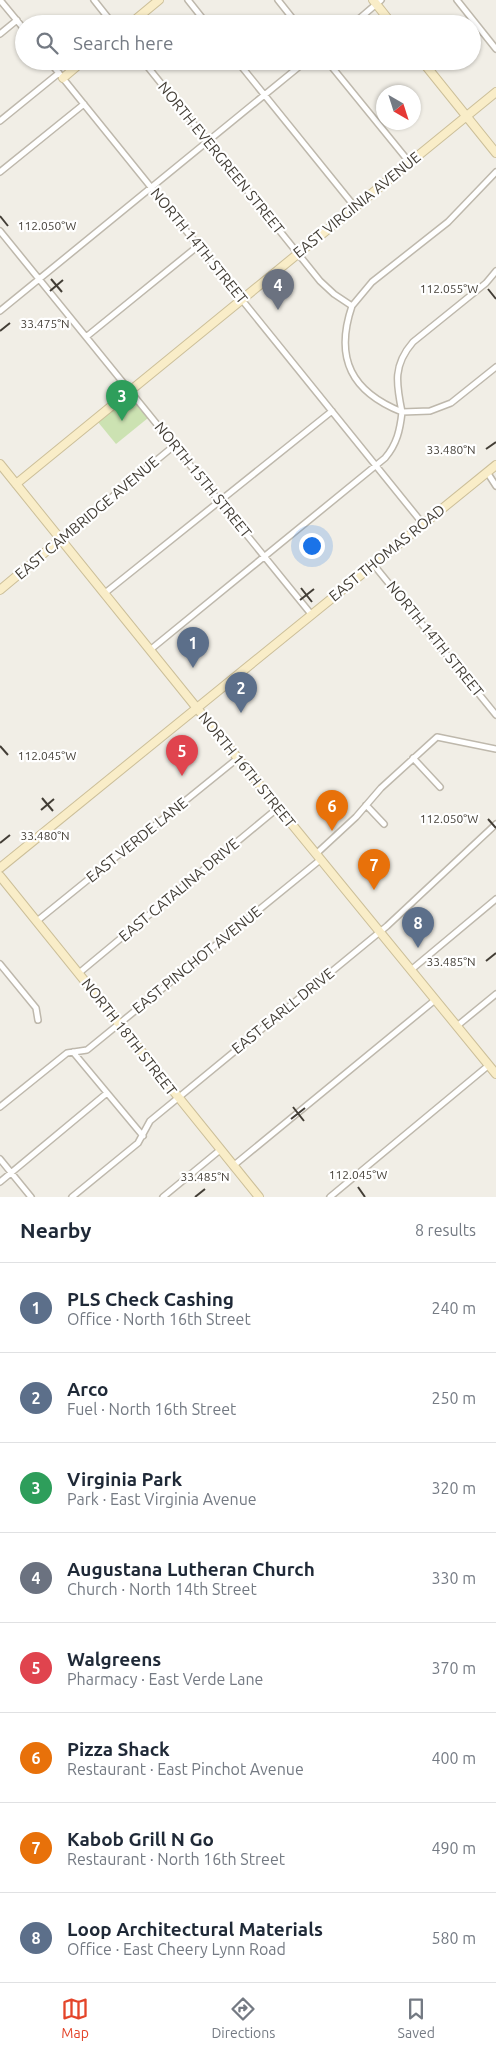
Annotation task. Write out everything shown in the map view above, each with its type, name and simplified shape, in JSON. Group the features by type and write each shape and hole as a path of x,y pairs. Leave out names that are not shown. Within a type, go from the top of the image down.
{"main road":[{"path":"141,15 159,0"},
{"path":"376,1 386,15"},
{"path":"61,75 69,70"},
{"path":"429,70 496,153"},
{"name":"EAST VIRGINIA AVENUE","path":"16,484 496,92"},
{"name":"EAST VIRGINIA AVENUE","path":"467,117 476,114 496,97"},
{"name":"NORTH 16TH STREET","path":"0,464 196,708 496,1074"},
{"name":"EAST THOMAS ROAD","path":"0,868 496,465"},
{"name":"EAST CAMBRIDGE AVENUE","path":"0,590 60,539"},
{"name":"NORTH 18TH STREET","path":"0,876 257,1196"}],"street":[{"path":"0,0 15,19"},
{"path":"94,0 106,15"},
{"path":"188,0 200,15"},
{"path":"278,0 290,15"},
{"path":"456,0 468,15"},
{"path":"362,15 376,1"},
{"path":"0,34 15,21"},
{"path":"481,31 496,49"},
{"name":"NORTH 14TH STREET","path":"57,70 423,524"},
{"name":"NORTH EVERGREEN STREET","path":"150,70 326,288 352,306"},
{"path":"244,70 355,207"},
{"path":"0,311 295,70"},
{"path":"334,70 410,163"},
{"path":"0,121 61,75"},
{"path":"0,172 84,104"},
{"path":"496,172 448,222 372,282 352,306 345,336 349,368 357,383 367,393 402,412 430,411 451,403 496,367"},
{"name":"NORTH 15TH STREET","path":"0,231 311,614"},
{"path":"86,337 198,246"},
{"path":"150,650 376,466 392,449 400,428 402,412 396,380 398,367 404,352 418,338 486,282 496,271"},
{"path":"105,594 219,500 332,411"},
{"name":"EAST CAMBRIDGE AVENUE","path":"60,539 175,445"},
{"path":"486,472 496,486"},
{"name":"NORTH 14TH STREET","path":"373,564 496,715"},
{"name":"EAST PINCHOT AVENUE","path":"0,1107 62,1057 73,1052 87,1050 318,857 366,805 437,736 496,749"},
{"name":"EAST VERDE LANE","path":"37,921 238,758"},
{"path":"413,758 440,787"},
{"path":"366,805 384,824"},
{"name":"EAST CATALINA DRIVE","path":"79,973 279,807"},
{"name":"EAST EARLL DRIVE","path":"72,1197 138,1143 150,1121 380,932 496,824"},
{"path":"411,970 496,899"},
{"path":"0,964 36,1008 38,1020"},
{"path":"457,1026 496,994"},
{"path":"233,1166 435,1000"},
{"path":"73,1052 143,1136"},
{"path":"330,1197 489,1065"},
{"path":"0,1182 107,1093"},
{"path":"163,1197 220,1150"},
{"path":"0,1159 31,1197"}],"green space":[{"path":"129,397 132,398 148,418 116,444 98,422"}],"place":[{"name":"Augustana Lutheran Church","path":"278,310"},
{"name":"Virginia Park","path":"122,421"},
{"name":"PLS Check Cashing","path":"193,668"},
{"name":"Arco","path":"241,713"},
{"name":"Walgreens","path":"182,776"},
{"name":"Pizza Shack","path":"332,831"},
{"name":"Kabob Grill N Go","path":"374,890"},
{"name":"Loop Architectural Materials","path":"418,948"}]}
